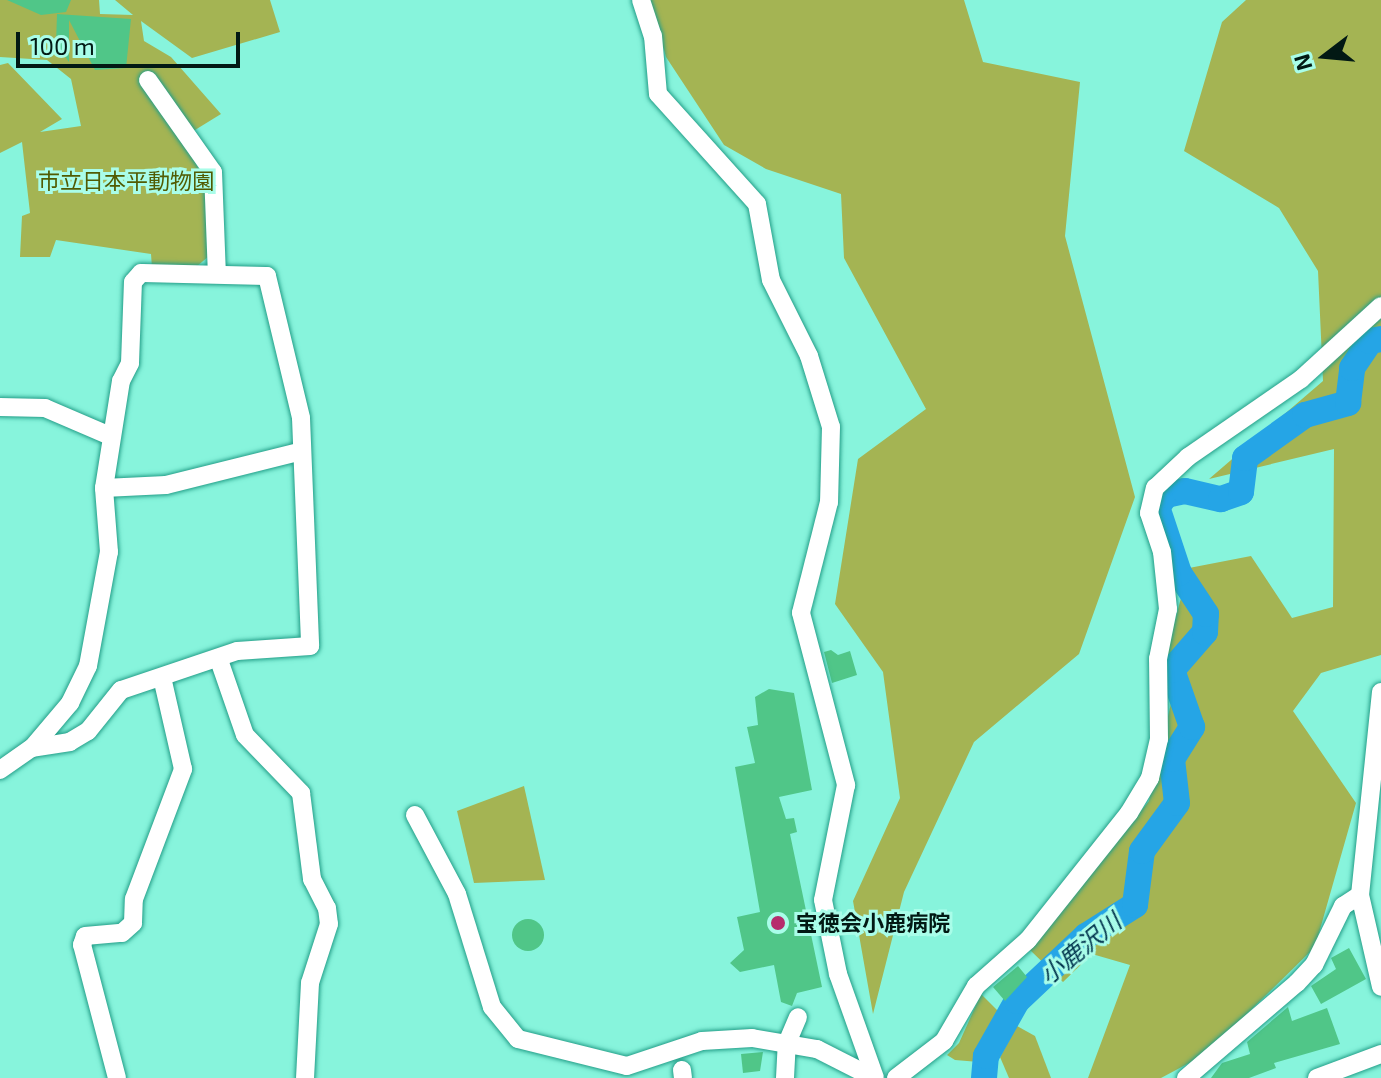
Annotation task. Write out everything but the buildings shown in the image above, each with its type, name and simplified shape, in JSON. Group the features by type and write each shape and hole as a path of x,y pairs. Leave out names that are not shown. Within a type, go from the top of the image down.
{"street":[{"path":"641,0 653,36 658,94 757,204 771,280 809,356 831,427 829,502 801,613 846,785 823,900 838,974 875,1078"},
{"path":"148,80 213,172 217,274"},
{"path":"0,770 32,748 70,703 88,666 109,552 104,488 110,436 130,363 133,282 141,273 267,276 302,451 310,646 260,647 121,690 88,731 70,742 32,748"},
{"path":"896,1078 944,1041 976,986 1028,940 1129,813 1150,778 1159,739 1158,659 1169,598 1149,513 1155,488 1188,457 1301,379 1381,306"},
{"path":"0,407 45,408 110,436"},
{"path":"104,488 166,485 302,451"},
{"path":"219,660 245,735 301,793 312,879 327,908 329,924 310,983 305,1078"},
{"path":"117,1078 82,945 85,936 122,933 133,923 134,899 155,833 183,769 162,677"},
{"path":"1381,692 1360,895 1376,952 1381,987"},
{"path":"415,815 457,894 492,1007 518,1039 627,1066 702,1041 787,1043 847,1061 875,1078"},
{"path":"1186,1078 1297,983 1314,965 1343,906 1360,895"},
{"path":"785,1078 787,1043 798,1017"},
{"path":"1317,1078 1381,1054"}],"green space":[{"name":"市立日本平動物園","path":"0,0 99,0 100,14 133,15 115,0 270,0 280,32 192,58 141,21 144,41 171,57 221,114 182,138 209,188 209,256 196,267 152,268 151,254 56,240 50,257 20,257 22,216 30,213 22,142 0,153 0,65 8,63 62,119 40,132 81,126 71,79 47,60 0,57"},
{"path":"650,0 964,0 983,62 1080,82 1065,236 1135,497 1079,654 974,742 904,892 873,1014 853,901 900,798 883,672 835,604 858,459 926,409 844,258 841,194 766,169 724,145 666,57"},
{"path":"1246,0 1381,0 1381,655 1321,673 1293,711 1356,803 1315,947 1206,1054 1161,1078 1088,1078 1130,965 1092,954 1063,982 1029,949 1149,801 1171,703 1166,654 1189,568 1251,556 1292,618 1333,607 1334,449 1209,479 1323,381 1318,271 1279,208 1184,151 1222,22"},
{"path":"524,786 545,880 474,883 457,811"},
{"path":"981,994 1004,1017 979,1062 955,1060 947,1055 959,1043"},
{"path":"1017,1026 1035,1036 1051,1078 1009,1078 1000,1057"}],"waterway":[{"name":"小鹿沢川","path":"984,1078 986,1056 1017,1001 1086,936 1135,905 1142,851 1177,803 1172,759 1192,727 1172,670 1205,632 1206,614 1179,573 1157,507 1166,495 1185,491 1221,499 1241,492 1245,458 1305,415 1348,403 1352,368 1370,341 1381,339"}],"place":[{"name":"宝徳会小鹿病院","path":"778,923"}]}
